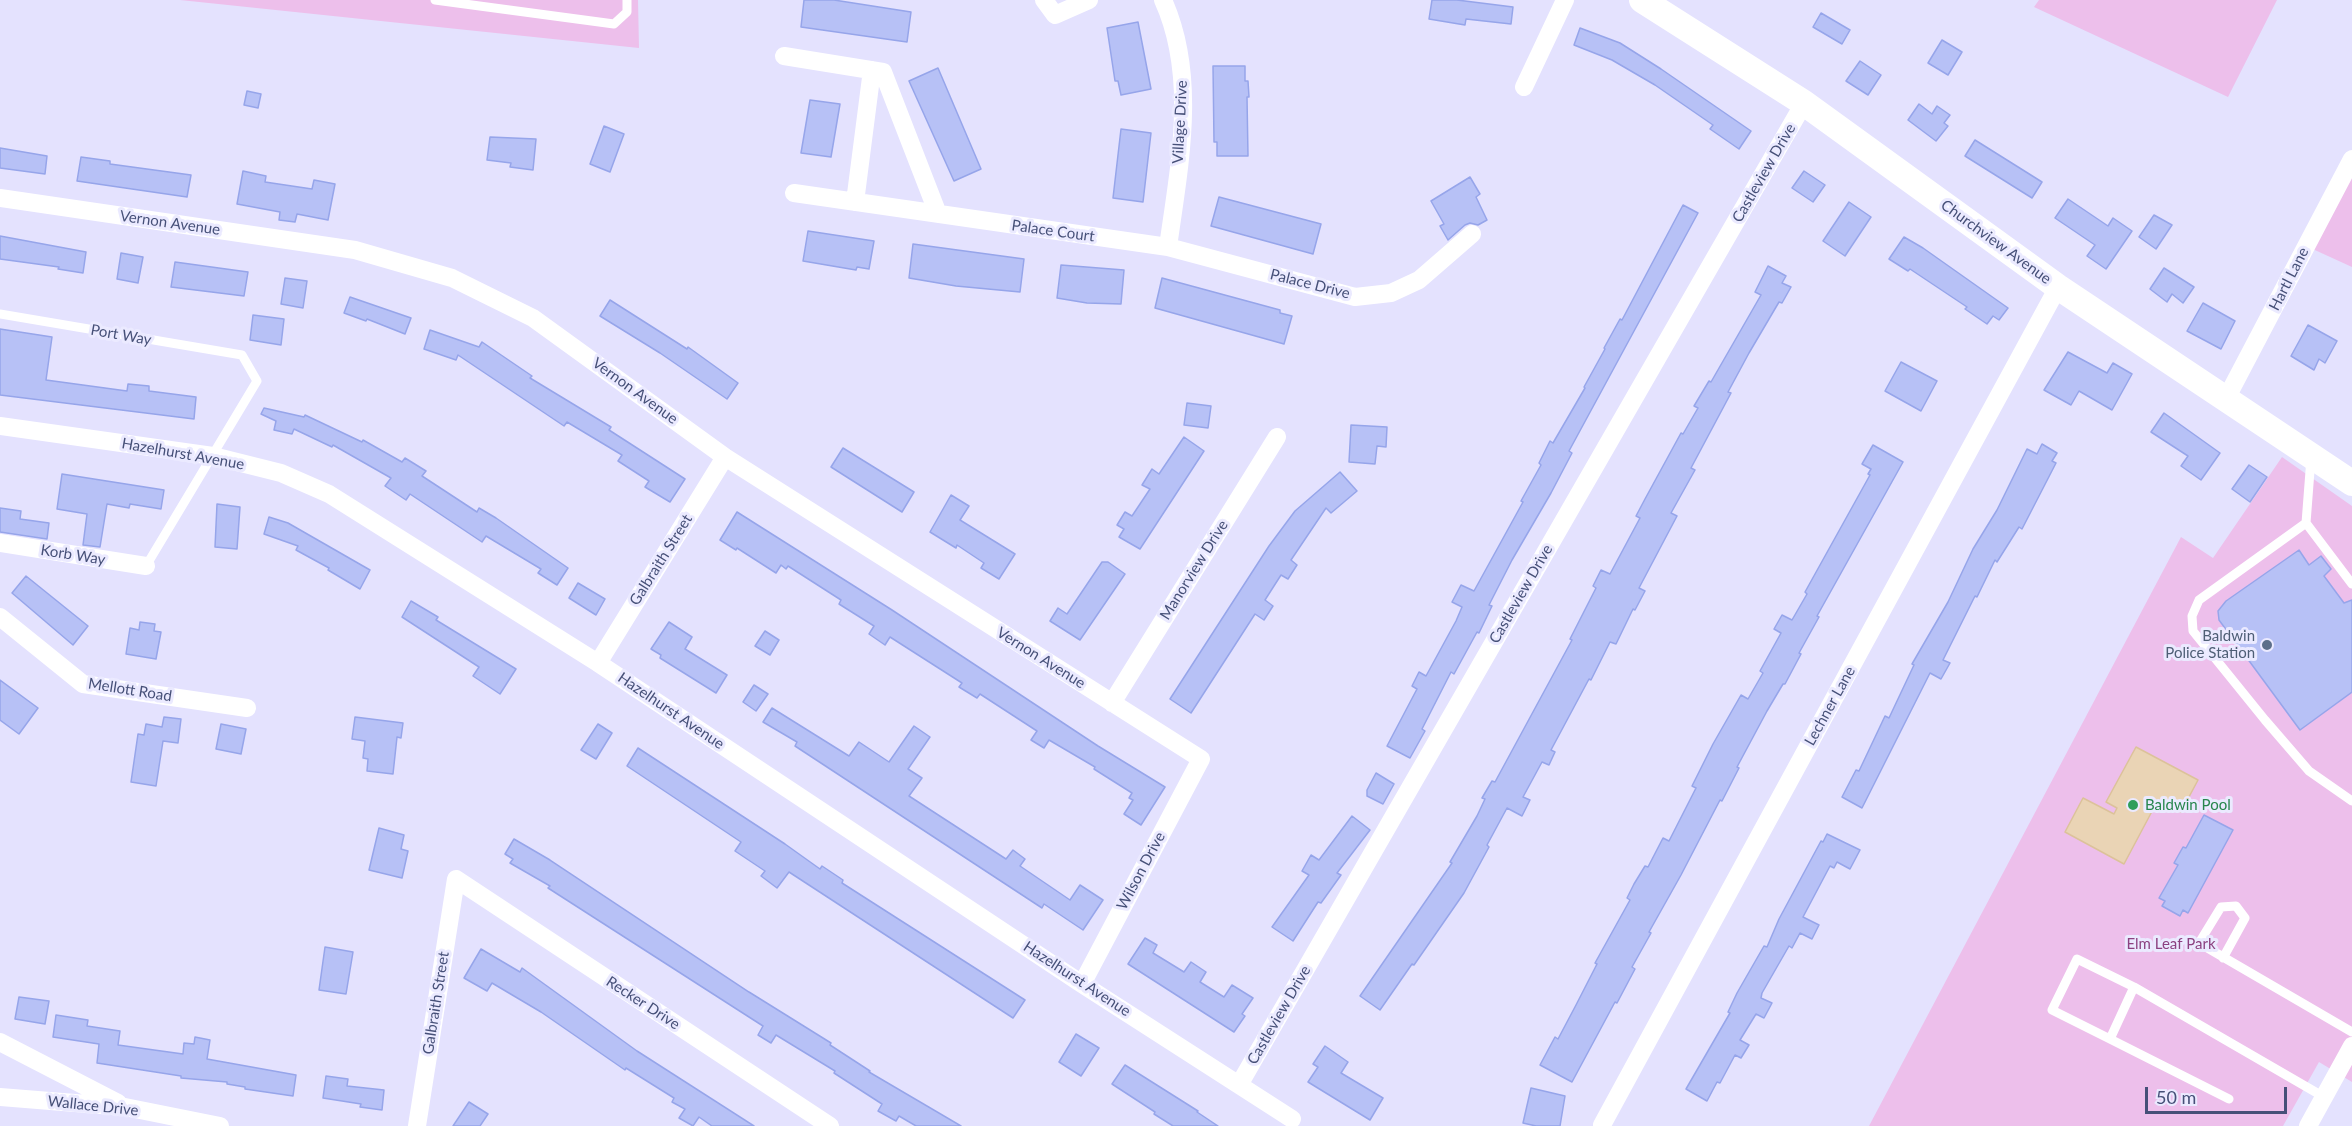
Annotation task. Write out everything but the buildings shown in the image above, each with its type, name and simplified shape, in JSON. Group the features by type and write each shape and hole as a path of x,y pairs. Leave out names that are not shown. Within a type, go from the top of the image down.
{"street":[{"path":"1044,0 1055,15 1089,0"},
{"name":"Village Drive","path":"1163,0 1183,65 1180,152 1168,247"},
{"path":"1524,87 1565,0"},
{"name":"Churchview Avenue","path":"1642,0 1804,103 2058,286 2352,483"},
{"path":"784,56 883,72 938,214"},
{"path":"855,202 872,70"},
{"name":"Castleview Drive","path":"1239,1085 1804,103"},
{"name":"Hartl Lane","path":"2226,399 2352,159"},
{"name":"Palace Court","path":"795,193 1168,247"},
{"name":"Vernon Avenue","path":"0,198 355,250 452,278 534,318 725,457 1201,759"},
{"name":"Palace Drive","path":"1168,247 1355,297 1392,293 1419,280 1472,234"},
{"name":"Lechner Lane","path":"1602,1125 2058,286"},
{"name":"Hazelhurst Avenue","path":"0,426 213,456 281,473 329,494 598,663 1082,984 1292,1119"},
{"name":"Manorview Drive","path":"1112,703 1277,436"},
{"name":"Galbraith Street","path":"598,663 725,457"},
{"name":"Korb Way","path":"0,543 146,566"},
{"name":"Mellott Road","path":"0,617 83,684 247,708"},
{"name":"Wilson Drive","path":"1082,984 1201,759"},
{"name":"Galbraith Street","path":"417,1126 456,879"},
{"name":"Recker Drive","path":"456,879 830,1126"},
{"path":"0,1042 125,1107"},
{"path":"2308,1126 2352,1046"},
{"name":"Wallace Drive","path":"0,1097 125,1107 220,1126"}],"lane":[{"path":"435,0 614,24 627,12 627,0"},
{"name":"Port Way","path":"0,314 242,355 257,381 213,456"},
{"path":"146,566 213,456"},
{"path":"2312,456 2306,523 2352,584"},
{"path":"2306,523 2199,600 2192,616 2193,631 2309,771 2352,801"},
{"path":"2223,958 2245,918 2236,906 2221,907 2199,944 2223,958 2352,1032"},
{"path":"2229,1099 2052,1010 2077,958 2134,987 2324,1097"},
{"path":"2110,1039 2134,987"}],"green space":[{"path":"180,0 638,0 639,48"},
{"path":"2039,0 2277,0 2228,97 2034,7"},
{"path":"2352,162 2352,267 2306,246"},
{"name":"Elm Leaf Park","path":"2282,457 2352,506 2352,1082 2319,1062 2283,1126 1869,1126 2181,537 2213,558"}],"shaded area":[{"name":"Baldwin Pool","path":"2136,747 2198,780 2181,812 2158,800 2124,864 2065,832 2083,798 2114,814 2117,808 2106,802"}],"place":[{"name":"Baldwin Police Station","path":"2267,645"},
{"name":"Baldwin Pool","path":"2133,805"}]}
